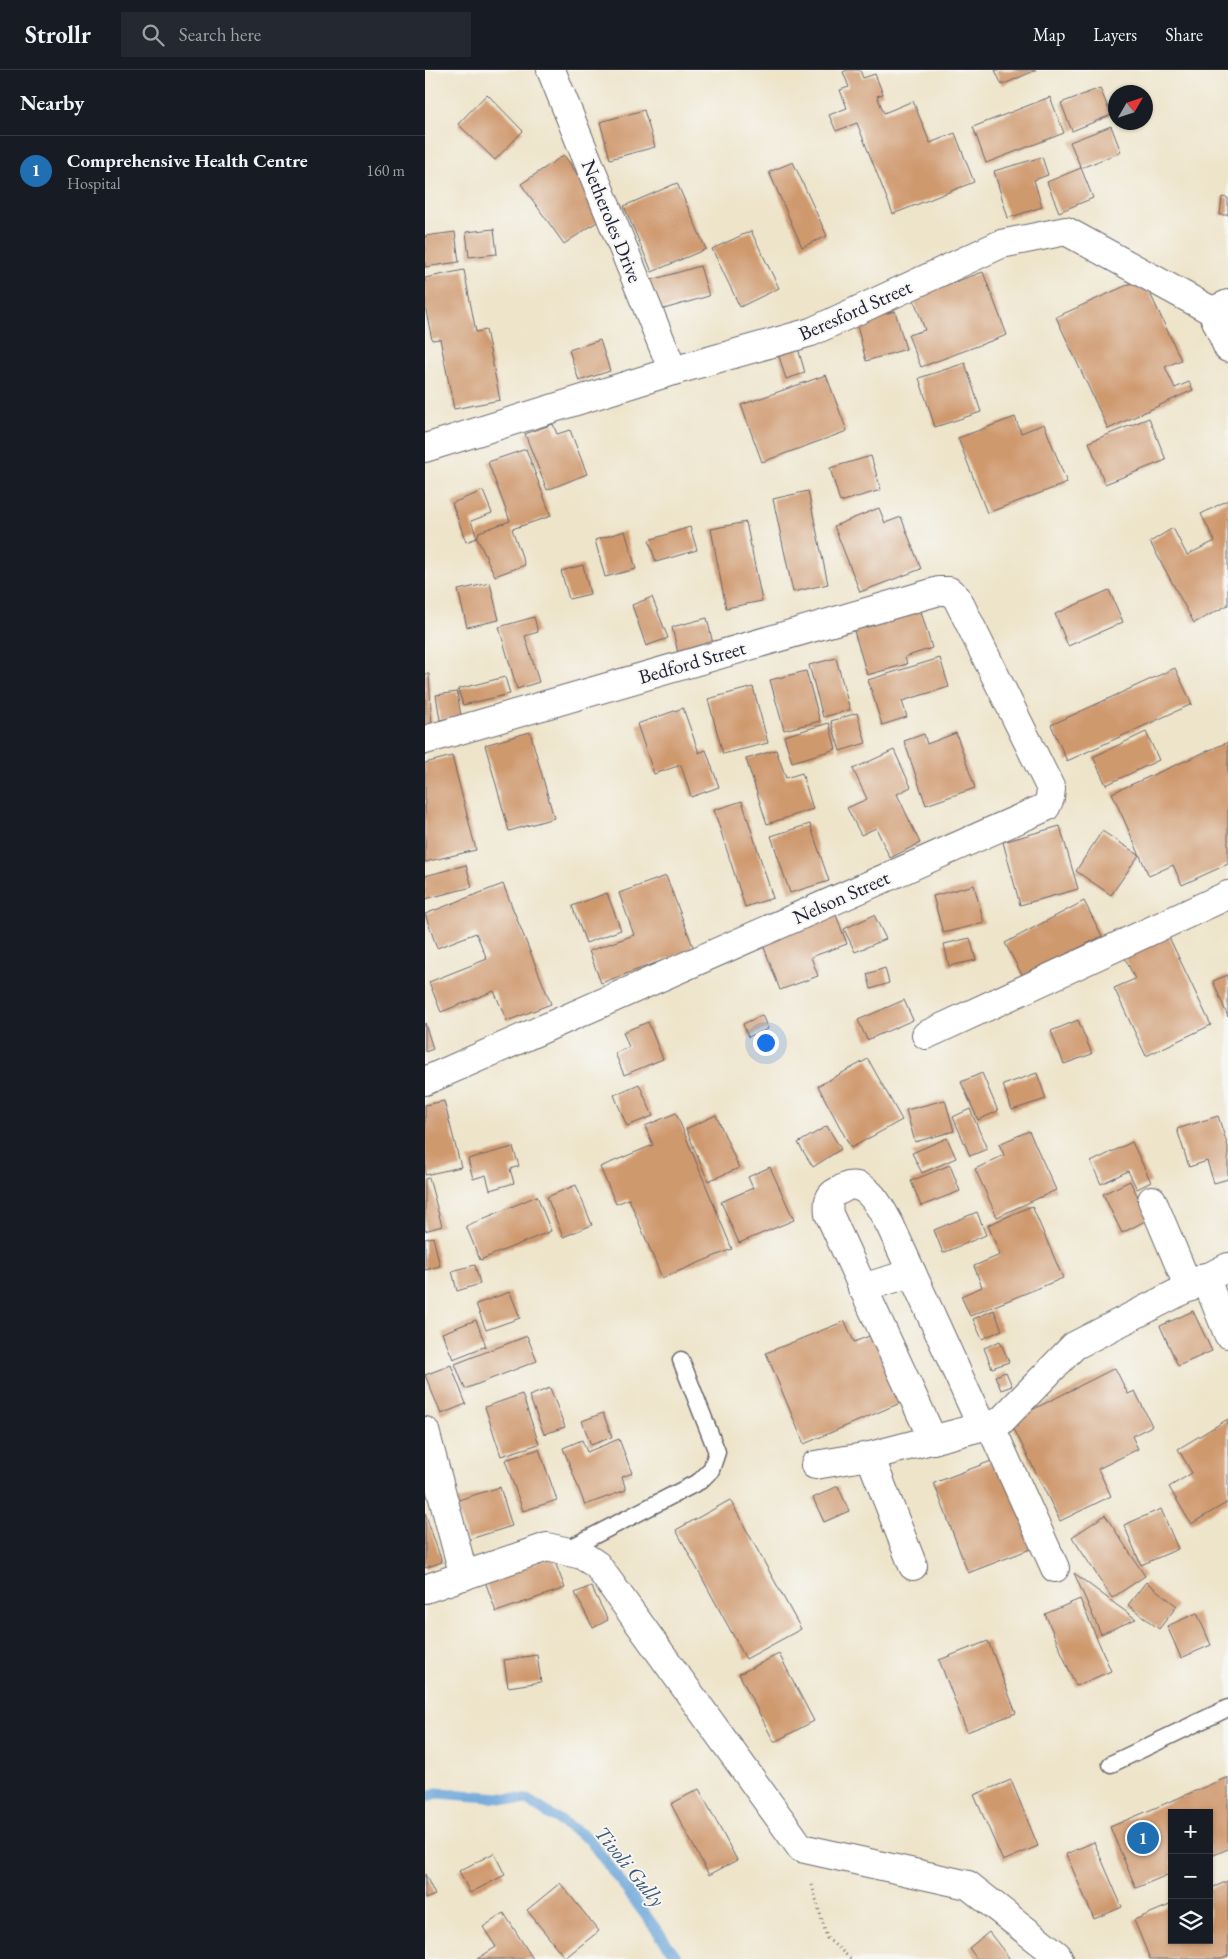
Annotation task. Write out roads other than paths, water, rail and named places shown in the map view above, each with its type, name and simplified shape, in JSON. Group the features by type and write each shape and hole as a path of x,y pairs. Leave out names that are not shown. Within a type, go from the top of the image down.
{"street":[{"name":"Netheroles Drive","path":"551,70 673,372"},
{"name":"Beresford Street","path":"425,448 811,332 1001,244 1067,231 1220,308"},
{"path":"1220,308 1228,348"},
{"name":"Bedford Street","path":"425,740 939,591 949,591 957,598"},
{"name":"Nelson Street","path":"425,1081 1046,807 1051,789 957,598"},
{"path":"926,1035 1228,895"},
{"path":"933,1440 829,1214 828,1201 833,1194 849,1186 860,1188 867,1192 878,1204 891,1227 1055,1568"},
{"path":"1152,1200 1207,1278 1228,1334"},
{"path":"862,1288 912,1273"},
{"path":"815,1465 870,1456 1000,1422 1074,1346 1207,1278"},
{"path":"425,1431 464,1576"},
{"path":"870,1456 913,1566"},
{"path":"425,1589 547,1547 583,1555 597,1565 801,1848 968,1885 1057,1954 1059,1959"}],"lane":[{"path":"566,1550 700,1480 711,1470 717,1452 681,1360"},
{"path":"1111,1764 1228,1708"}],"waterway":[{"name":"Tivoli Gully","path":"425,1797 437,1793 527,1800 589,1839 678,1959"}],"place":[{"name":"Comprehensive Health Centre","path":"1143,1838"}]}
